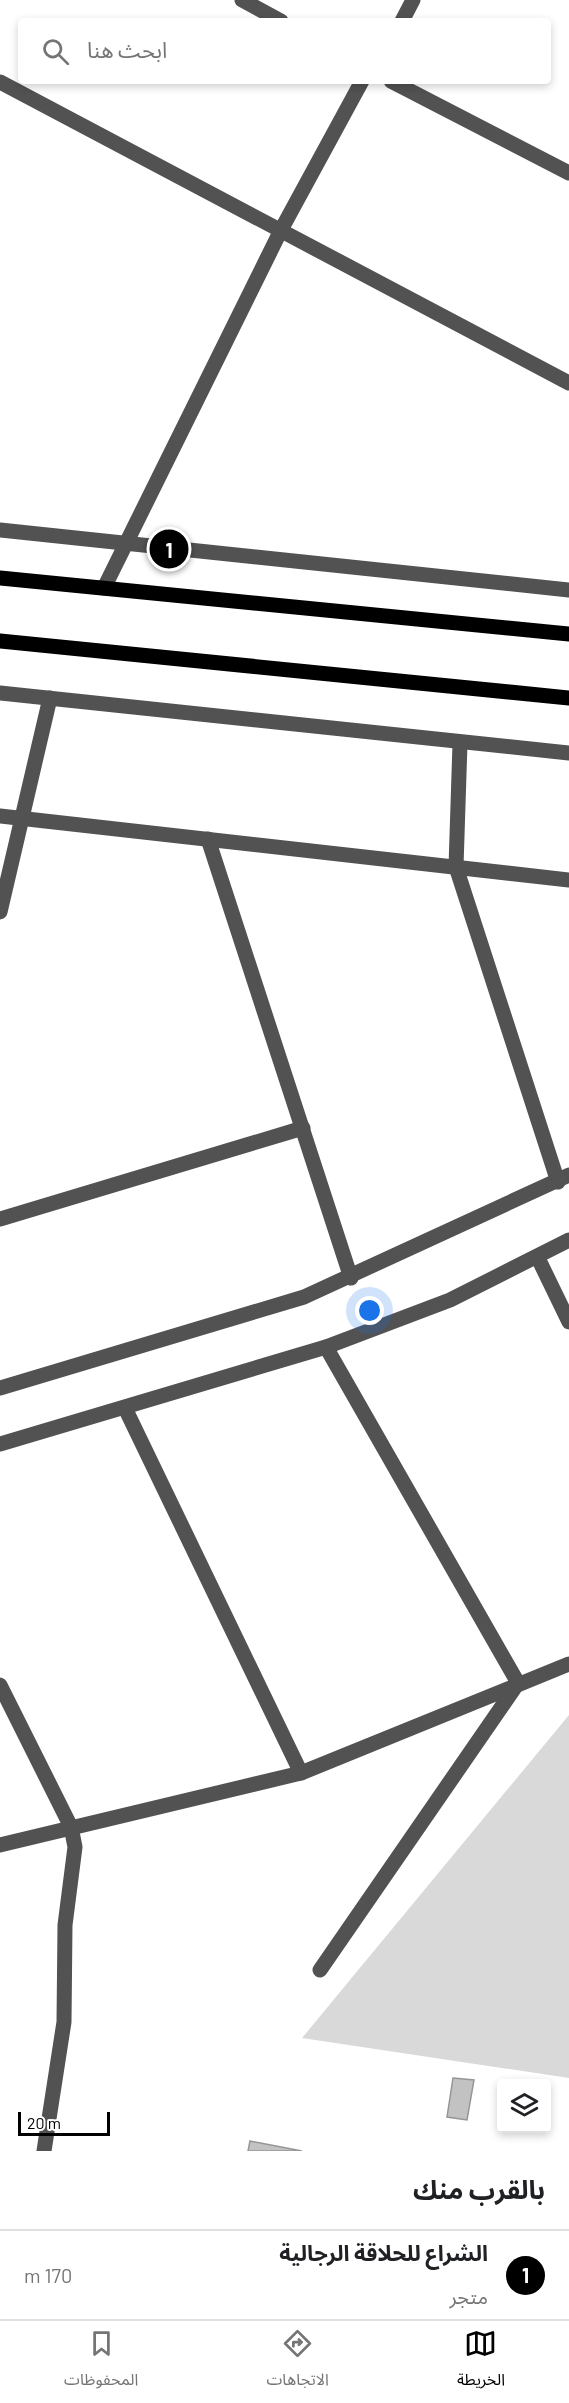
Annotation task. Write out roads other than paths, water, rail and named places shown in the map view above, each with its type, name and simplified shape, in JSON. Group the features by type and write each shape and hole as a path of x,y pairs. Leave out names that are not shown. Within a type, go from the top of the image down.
{"main road":[{"path":"0,578 569,634"},
{"path":"0,641 569,698"}],"street":[{"path":"242,0 275,18"},
{"path":"404,18 413,0"},
{"path":"0,82 569,383"},
{"path":"104,588 281,230 360,84"},
{"path":"397,84 569,172"},
{"path":"0,530 569,590"},
{"path":"0,693 569,753"},
{"path":"0,912 50,698"},
{"path":"0,1388 304,1297 351,1278 563,1179 456,867 460,743"},
{"path":"0,816 569,880"},
{"path":"208,839 351,1278"},
{"path":"0,1219 303,1128"},
{"path":"0,1444 326,1347 450,1300 538,1258 569,1240"},
{"path":"538,1258 569,1322"},
{"path":"326,1347 518,1683"},
{"path":"125,1408 301,1773"},
{"path":"0,1845 301,1773 569,1664"},
{"path":"320,1970 518,1683"},
{"path":"0,1685 70,1827 75,1847 65,1925 64,2022 44,2151"}],"place":[{"name":"الشراع للحلاقة الرجالية","path":"169,549"}]}
